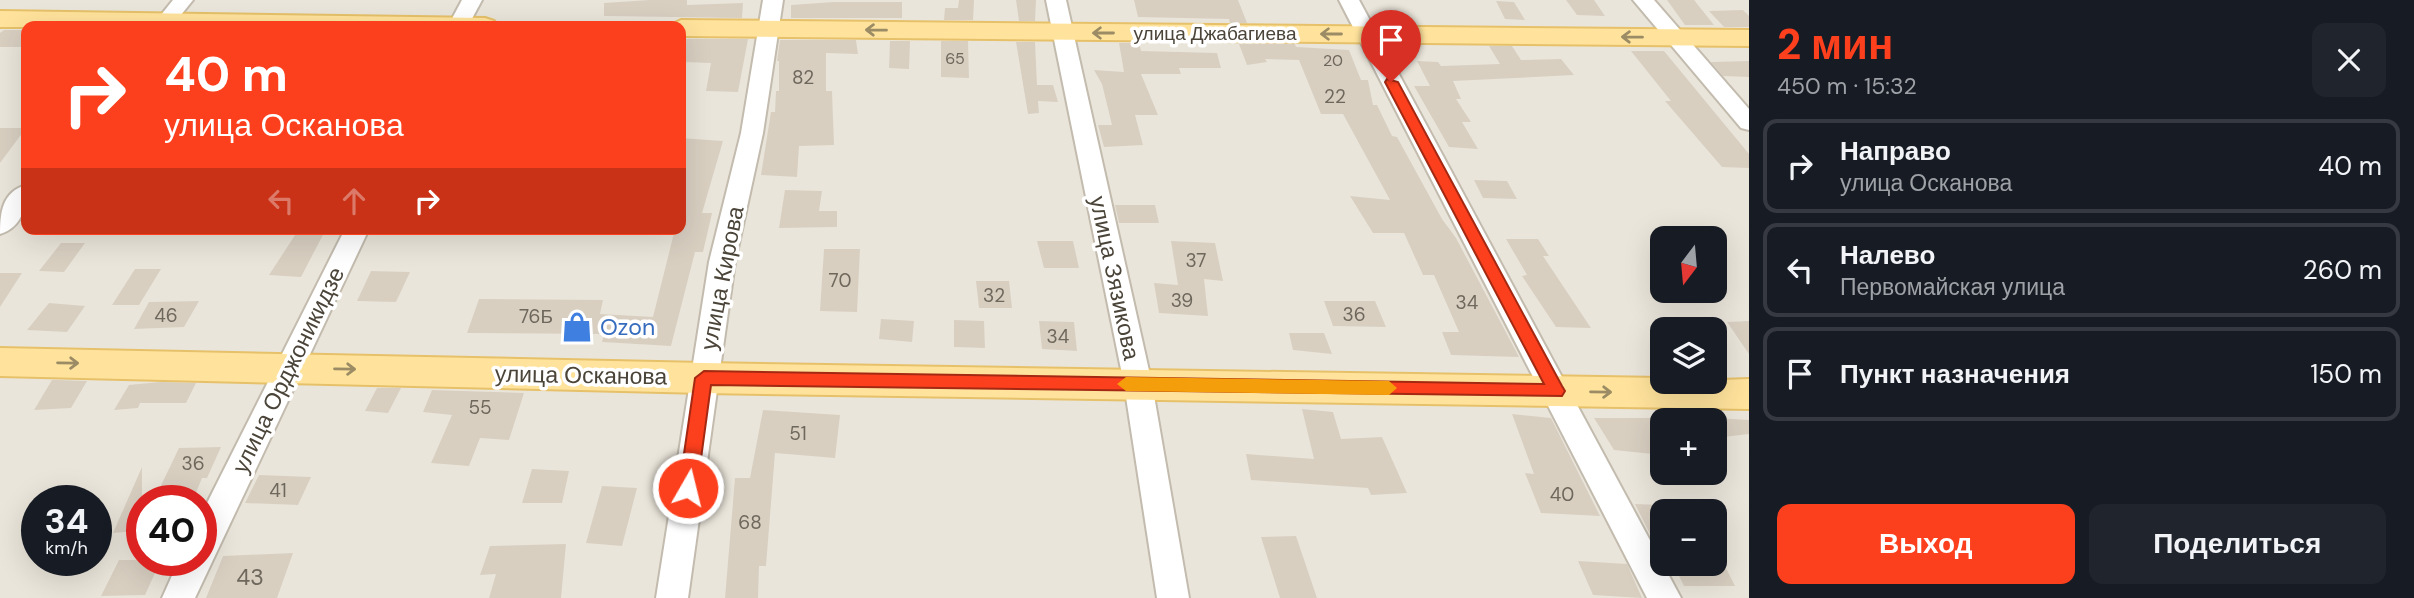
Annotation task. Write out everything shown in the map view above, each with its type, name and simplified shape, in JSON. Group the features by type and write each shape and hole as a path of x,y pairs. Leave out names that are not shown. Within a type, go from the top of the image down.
{"main road":[{"path":"0,19 66,21"},
{"name":"улица Джабагиева","path":"686,28 1749,38"},
{"name":"улица Осканова","path":"0,362 704,378 1749,394"}],"street":[{"path":"166,21 183,0"},
{"path":"461,21 472,0"},
{"name":"улица Кирова","path":"672,598 722,262 752,133 772,0"},
{"name":"улица Зязикова","path":"1056,0 1138,384 1172,598"},
{"path":"1349,0 1665,598"},
{"path":"1643,0 1749,123"},
{"path":"0,225 21,199"},
{"name":"улица Орджоникидзе","path":"217,515 354,235"},
{"path":"178,598 188,576"}],"shaded area":[{"path":"0,0 1749,0 1749,598 0,598"}],"building":[{"path":"687,0 687,5 743,3 742,18 604,16 604,3"},
{"path":"959,0 974,0 973,20 944,20 945,8 958,8"},
{"path":"1016,0 1036,0 1035,21 1019,21"},
{"path":"1134,0 1238,0 1247,23 1230,23 1229,19 1138,17"},
{"path":"1566,0 1594,0 1605,16 1577,15"},
{"path":"1667,0 1694,0 1714,25 1685,25"},
{"path":"1496,1 1514,2 1525,20 1505,19"},
{"path":"902,2 902,18 791,18 791,5"},
{"path":"1743,10 1749,16 1749,27 1724,27 1709,11"},
{"path":"4,30 21,30 21,47 0,47 0,33"},
{"path":"686,39 748,39 738,92 706,91 711,63 686,62"},
{"path":"780,40 856,40 858,54 826,53 826,91 832,91 834,145 799,146 797,177 761,175 771,112 775,112 776,91 779,91 777,61"},
{"path":"890,41 910,41 909,69 889,68"},
{"path":"941,41 968,41 969,78 941,77"},
{"path":"1016,42 1035,42 1037,85 1053,85 1058,102 1038,101 1039,113 1028,114"},
{"path":"1119,43 1139,43 1141,51 1217,53 1221,68 1179,68 1181,74 1141,74 1158,115 1135,115 1143,145 1104,147 1098,125 1112,125 1102,84 1094,70 1124,72"},
{"path":"1239,44 1295,44 1296,47 1349,50 1361,80 1368,80 1373,105 1377,105 1392,136 1397,137 1442,219 1456,238 1519,357 1451,355 1442,332 1459,332 1434,275 1423,275 1404,233 1373,233 1350,196 1390,200 1343,114 1321,114 1299,60 1265,59 1267,62 1247,65"},
{"path":"1489,46 1512,46 1521,60 1561,59 1574,75 1453,81 1461,99 1456,99 1471,122 1462,122 1478,149 1449,147 1414,86 1430,86 1417,61 1438,62 1441,66 1500,64"},
{"path":"1631,51 1664,51 1749,154 1749,168 1722,167 1665,101 1671,101"},
{"path":"1749,61 1749,77 1723,76 1711,62"},
{"path":"0,128 21,128 21,135 0,163"},
{"path":"686,138 723,141 702,213 712,213 703,252 695,252 671,346 602,342 604,334 467,333 479,299 603,300 600,314 653,317 674,235 686,235"},
{"path":"1474,180 1507,181 1517,199 1483,198"},
{"path":"785,190 822,191 819,211 837,211 837,227 779,228"},
{"path":"1115,205 1155,205 1159,223 1119,223"},
{"path":"295,235 323,235 301,277 269,275"},
{"path":"1506,239 1538,239 1549,256 1543,256 1591,328 1556,327 1522,276 1527,275"},
{"path":"1037,241 1073,241 1079,268 1044,268"},
{"path":"1171,241 1215,243 1223,281 1204,279 1208,316 1159,313 1154,283 1178,285"},
{"path":"61,243 85,243 64,272 39,271"},
{"path":"824,249 860,249 857,312 820,311"},
{"path":"135,269 161,269 139,305 112,305"},
{"path":"371,271 410,272 396,302 357,301"},
{"path":"0,273 22,273 0,307"},
{"path":"976,281 1009,281 1012,308 979,308"},
{"path":"199,301 184,327 134,329 149,302"},
{"path":"1324,301 1375,301 1386,327 1333,326"},
{"path":"49,303 85,306 67,332 27,330"},
{"path":"881,319 914,321 912,342 879,339"},
{"path":"954,320 984,321 985,348 954,347"},
{"path":"1039,321 1074,322 1077,351 1042,349"},
{"path":"1749,321 1749,354 1727,322"},
{"path":"1289,333 1324,333 1332,354 1293,350"},
{"path":"52,380 87,381 71,408 34,410"},
{"path":"196,383 186,403 140,403 138,408 114,410 129,385"},
{"path":"377,388 401,388 388,413 365,411"},
{"path":"432,390 524,393 509,440 480,438 469,466 431,463 452,415 423,412"},
{"path":"1302,409 1333,412 1341,439 1382,437 1407,493 1371,495 1368,488 1251,480 1246,454 1314,459"},
{"path":"763,410 840,415 835,458 775,453 766,566 759,566 758,598 725,598 735,478 750,478"},
{"path":"1512,414 1551,418 1600,516 1541,513 1525,473 1534,474"},
{"path":"1594,418 1650,418 1650,454 1614,450"},
{"path":"1727,419 1749,420 1749,434 1727,437"},
{"path":"221,447 207,478 202,478 199,485 161,485 179,448"},
{"path":"142,467 142,485 134,485"},
{"path":"532,469 569,471 562,503 522,503"},
{"path":"259,475 311,477 298,505 245,503"},
{"path":"602,486 637,488 622,546 586,543"},
{"path":"126,503 126,532 113,533"},
{"path":"1635,504 1650,505 1650,534"},
{"path":"1296,536 1317,598 1280,598 1261,537"},
{"path":"566,544 561,598 489,598 496,574 480,575 490,546"},
{"path":"293,553 277,598 206,598 223,556"},
{"path":"119,560 126,560 126,576 154,576 145,595 101,596"},
{"path":"1578,561 1627,564 1642,598 1593,595"},
{"path":"1727,570 1735,586 1684,586 1679,576 1727,576"}],"slow traffic":[{"path":"1126,384 1389,388"}],"place":[{"name":"Ozon","path":"577,327"}],"route":[{"path":"688,488 704,378 1556,391 1391,82"}]}
